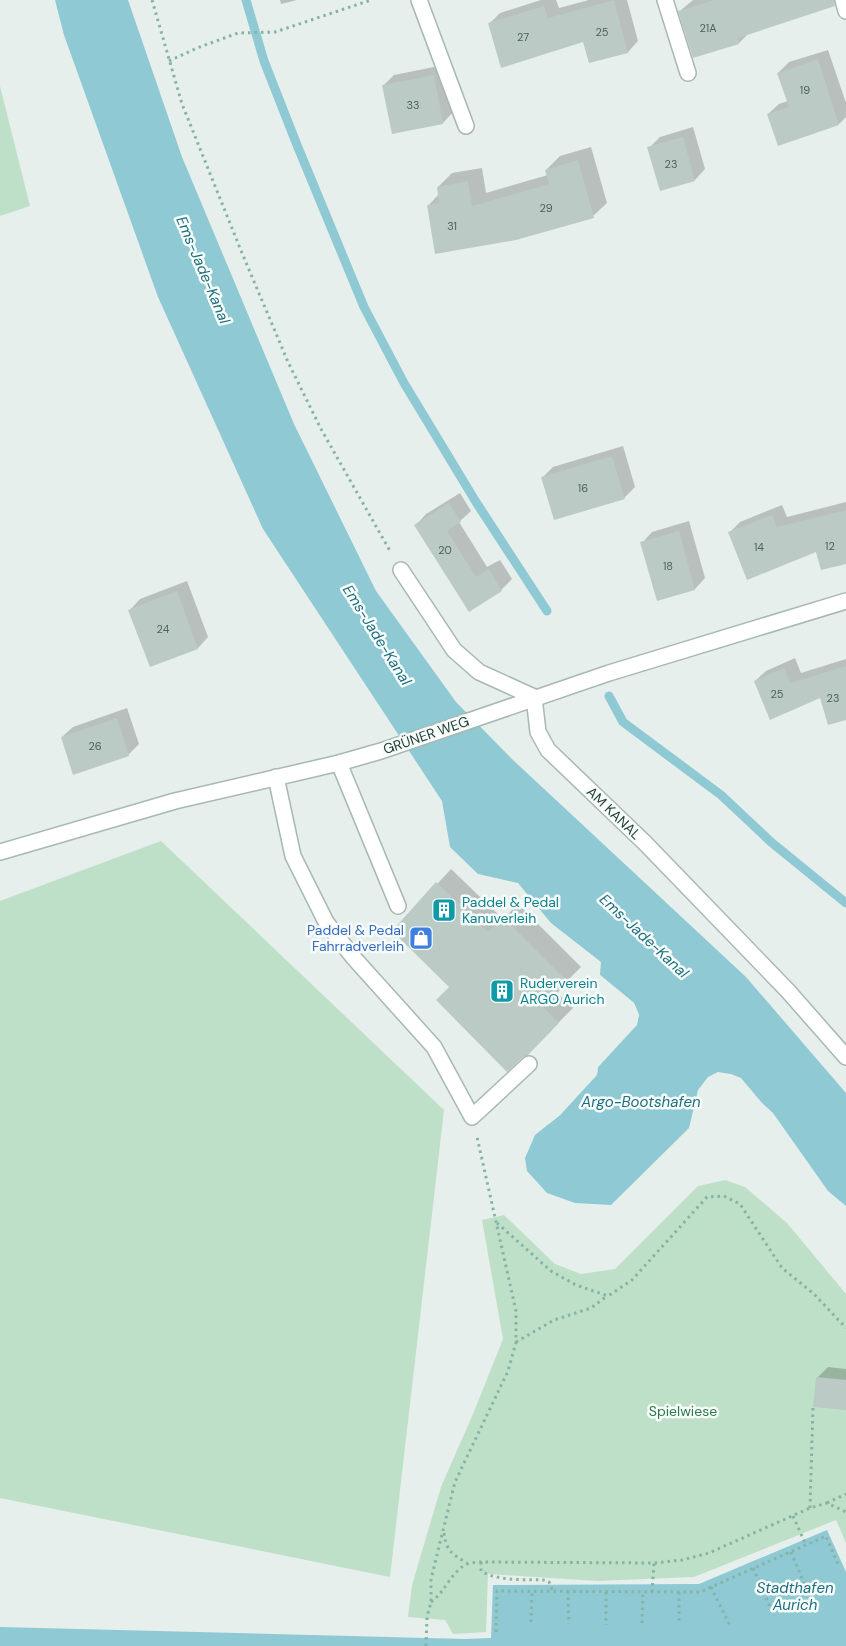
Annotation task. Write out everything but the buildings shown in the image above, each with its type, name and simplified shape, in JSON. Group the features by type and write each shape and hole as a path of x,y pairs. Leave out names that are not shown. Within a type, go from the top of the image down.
{"street":[{"path":"419,0 466,126"},
{"path":"665,0 688,73"},
{"path":"842,0 846,11"},
{"path":"401,570 454,650 479,672 534,697"},
{"name":"GRÜNER WEG","path":"0,852 175,800 339,763 381,751 534,697 846,601"},
{"name":"AM KANAL","path":"534,697 538,732 548,750 645,843 788,991 846,1057"},
{"path":"339,763 398,906"},
{"path":"276,777 293,856 326,922 353,957 434,1047 472,1117 529,1064"}],"path":[{"path":"152,0 186,112 288,362 321,429 401,570"},
{"path":"169,61 238,33 275,32 371,0"},
{"path":"426,1646 427,1617 431,1602 431,1580 455,1482 508,1371 516,1342 516,1311 472,1117"},
{"path":"516,1342 554,1320 591,1308 632,1280 707,1197 724,1196 740,1204 782,1268 814,1294 846,1328"},
{"path":"496,1222 551,1271 576,1285 608,1296"},
{"path":"810,1508 813,1407"},
{"path":"431,1602 439,1596 452,1576 467,1564 481,1562 654,1563 682,1560 709,1553 846,1494"},
{"path":"826,1503 846,1512"},
{"path":"794,1516 806,1545"},
{"path":"444,1528 445,1544 452,1554 467,1564"},
{"path":"496,1632 498,1591 700,1592 826,1536 840,1568"},
{"path":"791,1552 807,1590"},
{"path":"481,1562 481,1570 489,1575 498,1578 545,1580 549,1582 553,1592"},
{"path":"652,1592 654,1563"},
{"path":"753,1568 774,1616"},
{"path":"711,1587 730,1626"},
{"path":"531,1622 532,1591"},
{"path":"568,1591 569,1624"},
{"path":"606,1592 606,1625"},
{"path":"642,1592 642,1623"},
{"path":"679,1592 679,1624"}],"green space":[{"path":"0,86 30,206 0,216"},
{"path":"161,841 444,1110 390,1577 0,1498 0,901"},
{"name":"Spielwiese","path":"725,1180 745,1187 787,1223 846,1294 846,1543 836,1520 694,1577 597,1581 488,1574 486,1632 453,1634 445,1620 408,1617 412,1585 441,1487 503,1339 482,1220 504,1215 555,1264 581,1274 615,1269 698,1186"}],"water":[{"path":"55,0 128,0 182,157 294,424 376,591 456,702 513,760 746,977 846,1093 846,1206 828,1191 773,1113 741,1078 718,1072 708,1077 698,1090 689,1128 611,1205 575,1203 547,1193 527,1171 525,1158 535,1135 560,1115 597,1075 598,1067 636,1025 639,1015 634,1003 600,975 601,962 551,923 518,883 478,874 450,847 442,801 263,529 158,297 64,35"},
{"name":"Stadthafen Aurich","path":"827,1530 846,1572 846,1646 0,1646 0,1627 465,1639 491,1638 493,1585 699,1584"}],"pier":[{"path":"600,975 634,1003 639,1015 637,1025 598,1067 597,1074 560,1115 549,1124 549,1121 595,1073 596,1065 634,1024 636,1015 632,1005"}],"waterway":[{"path":"246,0 264,61 364,307 404,383 476,502 547,611"},
{"path":"609,696 623,722 721,795 771,842 846,903"}],"place":[{"name":"Paddel & Pedal Kanuverleih","path":"444,910"},
{"name":"Paddel & Pedal Fahrradverleih","path":"421,938"},
{"name":"Ruderverein ARGO Aurich","path":"502,991"}],"water label":[{"name":"Ems-Jade-Kanal","path":"203,270"},
{"name":"Ems-Jade-Kanal","path":"377,635"},
{"name":"Ems-Jade-Kanal","path":"644,936"},
{"name":"Argo-Bootshafen","path":"641,1102"}]}
